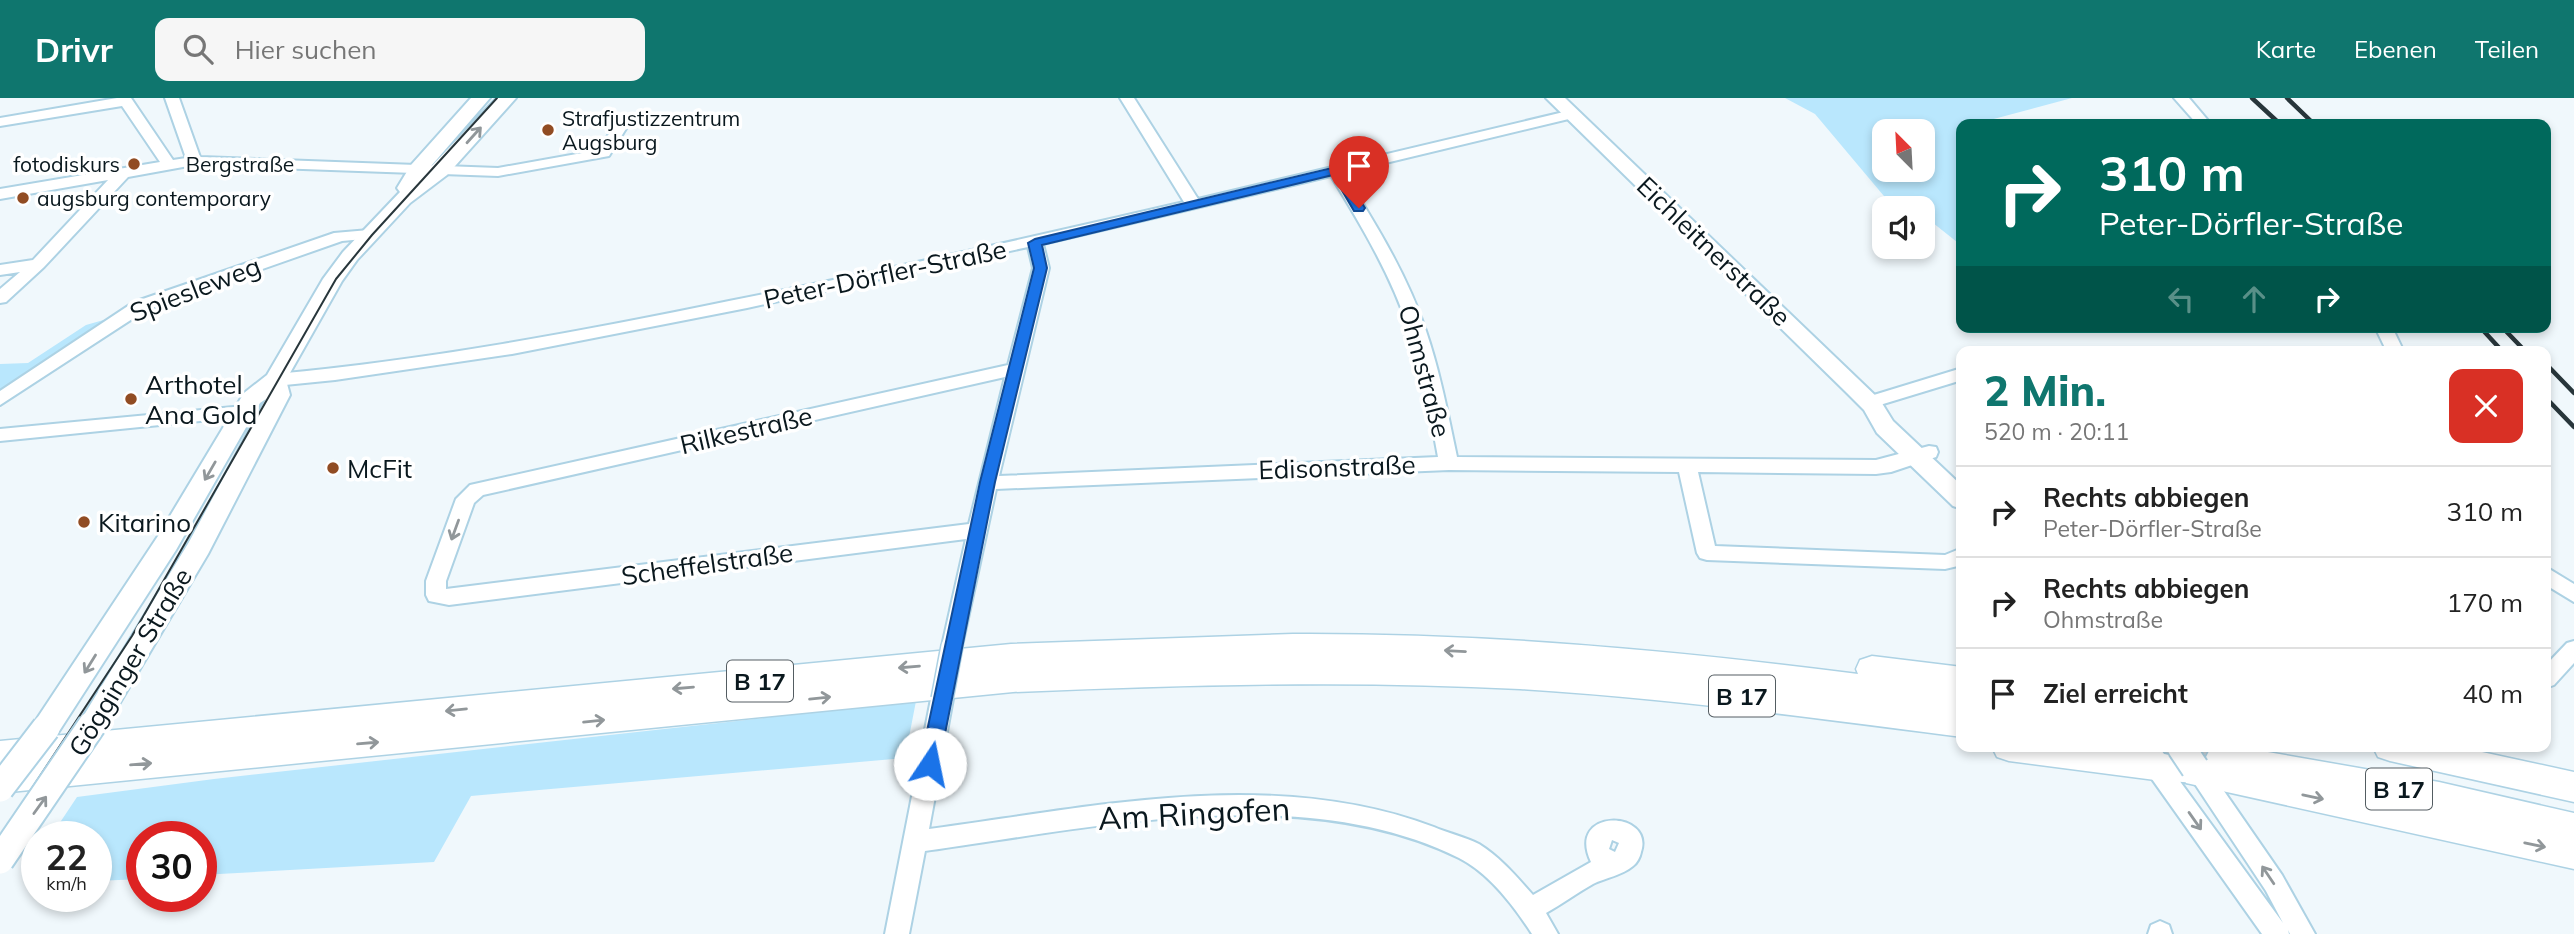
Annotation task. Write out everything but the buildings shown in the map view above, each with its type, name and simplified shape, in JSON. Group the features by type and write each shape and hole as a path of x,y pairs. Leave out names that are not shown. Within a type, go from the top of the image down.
{"highway":[{"name":"B 17","path":"0,756 1011,657 1173,650 1387,648 1956,722"},
{"path":"1522,665 1646,651 1803,662 1956,679"},
{"path":"1522,665 1636,699 1956,740"},
{"name":"B 17","path":"0,778 1013,678 1174,671 1390,671 1522,665 1757,673 1956,701"},
{"path":"2074,752 2178,760 2574,853"},
{"name":"B 17","path":"2297,752 2428,776 2574,810"},
{"path":"2413,752 2574,787"},
{"name":"B 17","path":"2178,760 2439,797 2574,829"}],"main road":[{"name":"Gögginger Straße","path":"403,199 418,169 481,98"},
{"name":"Gögginger Straße","path":"0,788 24,752 46,728 160,555 252,398 275,380 333,279 403,199 440,171 507,98"},
{"name":"Eichleitnerstraße","path":"1563,106 1871,403 1885,427 1956,478"},
{"name":"Gögginger Straße","path":"0,860 92,725 199,547 277,400 279,395 275,380"},
{"name":"Eichleitnerstraße","path":"1923,454 1956,493"}],"street":[{"path":"172,98 194,161"},
{"path":"1127,98 1194,205"},
{"path":"2180,98 2199,119"},
{"path":"0,122 124,99 169,165"},
{"path":"33,117 39,100"},
{"name":"Peter-Dörfler-Straße","path":"275,380 394,368 499,353 1035,243 1336,171 1563,106"},
{"path":"440,171 498,172 604,153 625,119"},
{"name":"Bergstraße","path":"0,194 194,161 440,171"},
{"name":"Ohmstraße","path":"1336,171 1387,259 1412,316 1427,361 1448,463"},
{"path":"0,298 38,264 123,173"},
{"name":"Spiesleweg","path":"0,399 140,306 340,236 369,235"},
{"path":"897,934 952,646 987,482 1041,268 1035,243"},
{"path":"0,270 38,264"},
{"name":"Rilkestraße","path":"436,595 439,574 466,499 477,490 1015,369"},
{"path":"1871,403 1956,376"},
{"path":"0,435 244,412"},
{"name":"Edisonstraße","path":"987,482 1448,463 1876,467 1923,454"},
{"path":"1687,464 1707,553 1945,562 1956,559"},
{"name":"Scheffelstraße","path":"436,595 462,596 977,530"},
{"path":"2551,578 2574,594"},
{"path":"2551,673 2574,649"},
{"path":"2178,760 2277,934"},
{"path":"2178,760 2274,883 2303,934"},
{"name":"Am Ringofen","path":"913,842 1157,809 1260,805 1312,808 1398,824 1452,843 1488,863 1530,909 1546,934"},
{"path":"1530,909 1585,876 1618,862 1603,859 1595,847 1585,876"}],"shaded area":[{"path":"1785,98 2072,98 1994,119 1956,119 1956,241 1935,225 1935,196 1884,196 1872,182 1936,182 1936,119 1872,119 1872,182 1815,114"},
{"path":"128,313 0,399 0,364 28,363 86,325"},
{"path":"916,701 905,758 471,796 434,862 217,874 217,821 126,821 126,880 112,880 112,821 61,821 77,797 214,779"}],"tunnel":[{"path":"2177,752 2222,759"}],"tram line":[{"path":"0,837 132,636 336,279 372,235 497,98"}],"railway":[{"path":"2252,98 2275,119"},
{"path":"2287,98 2309,119"},
{"path":"2486,333 2497,346"},
{"path":"2508,333 2520,346"},
{"path":"2551,369 2574,393"},
{"path":"2551,403 2574,427"}],"place":[{"name":"Strafjustizzentrum Augsburg","path":"548,130"},
{"name":"fotodiskurs","path":"134,164"},
{"name":"augsburg contemporary","path":"23,198"},
{"name":"Arthotel Ana Gold","path":"131,399"},
{"name":"McFit","path":"333,468"},
{"name":"Kitarino","path":"84,522"}],"route":[{"path":"930,764 987,482 1041,268 1035,243 1336,171 1359,208"}]}
